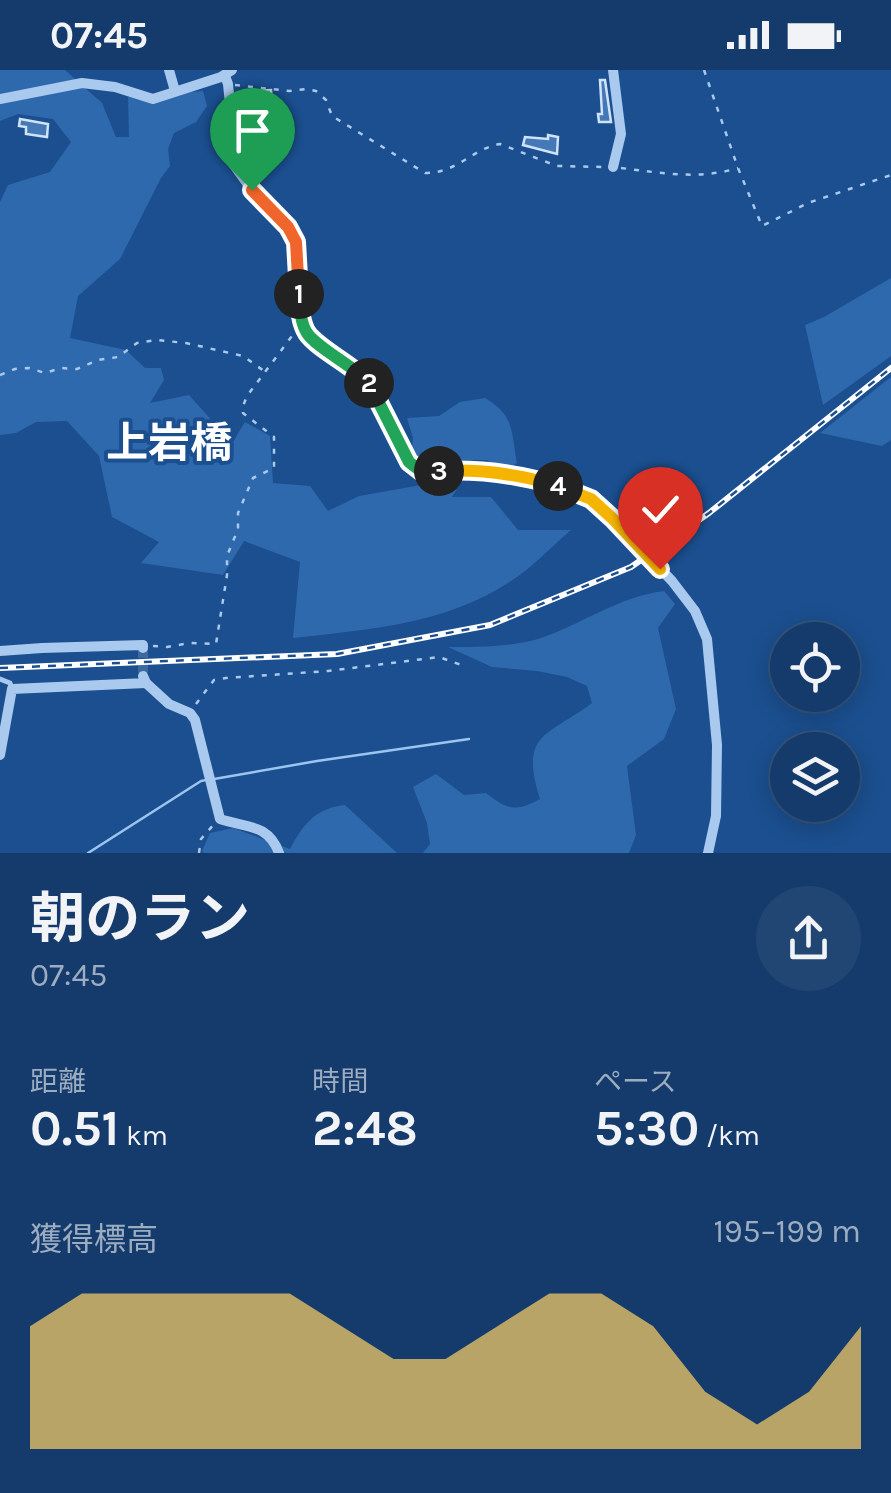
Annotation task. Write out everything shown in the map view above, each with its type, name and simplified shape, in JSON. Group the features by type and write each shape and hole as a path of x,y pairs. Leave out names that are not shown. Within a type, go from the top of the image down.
{"street":[{"path":"168,70 175,92"},
{"path":"613,166 621,134 614,70"},
{"path":"0,99 82,83 115,87 153,99 226,75 230,104 224,140 226,154 252,190 288,227 296,242 298,292 308,336 368,380 409,462 422,472 472,470 533,478 591,499 695,610 707,639 716,745 716,816 708,853"},
{"path":"0,651 143,647"},
{"path":"0,756 12,689 145,679 170,704 190,712 198,726 220,819 268,833 278,853"}],"lane":[{"path":"0,680 10,683 12,689"}],"path":[{"path":"704,70 762,226 808,203 891,174"},
{"path":"226,75 289,91 316,91 326,100 332,116 425,173 460,165 481,150 500,144 557,166 613,166 699,176 738,168"},
{"path":"143,647 190,642 216,644 227,556 238,529 238,512 253,478 274,468 274,437 243,413 243,406 303,323"},
{"path":"0,375 16,369 45,373 77,369 118,357 138,343 156,340 243,356 266,372"},
{"path":"190,712 214,680 439,658 464,666"},
{"path":"199,853 201,838 220,819"}],"shaded area":[{"path":"0,70 65,70 102,103 116,137 129,137 128,97 203,91 207,106 196,122 174,133 168,149 170,166 120,259 78,296 70,338 126,350 145,368 161,368 164,380 150,403 189,395 232,443 245,422 270,436 273,483 310,486 328,511 359,496 462,481 452,497 491,497 518,530 571,530 519,575 460,607 406,623 293,638 300,562 244,541 223,575 141,563 159,542 112,517 99,456 67,421 36,422 16,433 0,435 0,202 8,185 50,172 71,142 53,119 18,114 0,121"},
{"path":"891,278 891,356 823,405 805,325"},
{"path":"891,377 891,440 882,446 820,433"},
{"path":"485,398 507,418 517,463 506,471 487,460 464,460 426,470 411,457 413,438 407,418 439,416 460,402"},
{"path":"664,591 675,604 658,628 676,709 664,739 627,766 636,835 629,853 423,853 430,844 427,823 413,787 436,774 464,795 486,793 511,807 540,799 534,777 535,748 550,731 592,703 587,686 567,677 492,667 448,647 531,641 632,598"},
{"path":"345,805 397,853 202,851 210,833 233,828 290,849 312,819"}],"building":[{"path":"600,80 605,80 611,122 599,122"},
{"path":"271,90 272,101 266,102 266,107 255,108 254,120 241,119 241,110 248,110 247,91"},
{"path":"20,119 48,124 47,137 26,134 26,127 19,126"},
{"path":"548,135 558,137 557,154 523,145 525,137 548,139"}],"waterway":[{"path":"214,779 469,739"},
{"path":"88,853 206,780"}],"tunnel":[{"path":"143,648 143,676"}],"railway":[{"path":"0,668 337,654 490,625 631,567 709,513 891,368"}],"district":[{"name":"上岩橋","path":"169,443"}],"route":[{"path":"252,190 288,227 296,242 300,306 308,336 368,380 409,462 422,472 472,470 533,478 566,488 591,499 660,569"}]}
